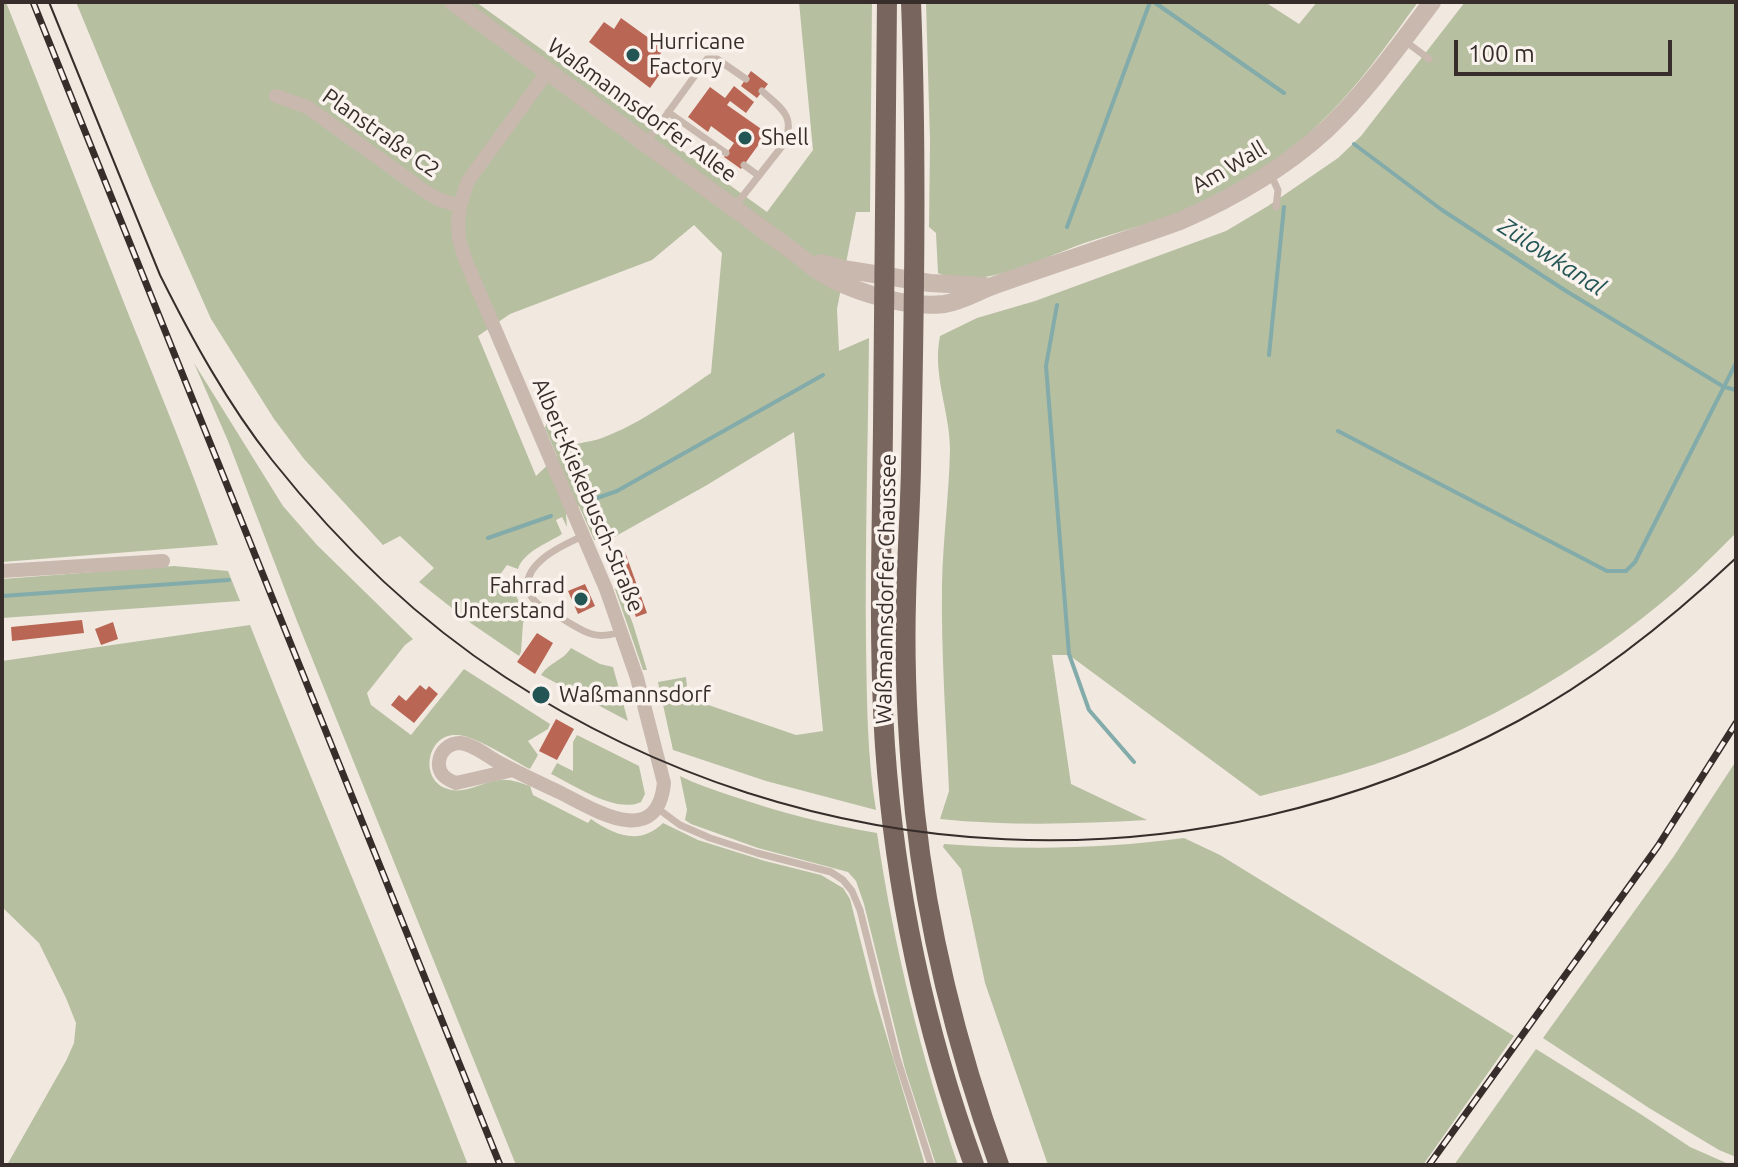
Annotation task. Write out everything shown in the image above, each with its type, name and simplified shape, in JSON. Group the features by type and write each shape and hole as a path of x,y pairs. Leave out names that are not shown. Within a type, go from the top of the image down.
{"main road":[{"name":"Waßmannsdorfer Chaussee","path":"887,2 882,643 890,806 922,993 974,1165"},
{"name":"Waßmannsdorfer Chaussee","path":"911,2 915,135 906,632 908,732 918,843 946,990 972,1087 999,1165"}],"street":[{"name":"Waßmannsdorfer Allee","path":"453,2 821,273 884,298 914,304"},
{"name":"Am Wall","path":"914,304 945,304 960,300 1209,209 1270,173 1328,127 1360,94 1432,2"},
{"name":"Albert-Kiekebusch-Straße","path":"548,71 468,181 460,206 459,239 622,631 664,783 657,808"},
{"name":"Planstraße C2","path":"276,96 307,107 426,192 460,206"},
{"name":"Waßmannsdorfer Allee","path":"802,258 843,269 914,280"},
{"name":"Am Wall","path":"914,280 992,286"},
{"path":"2,571 163,561"},
{"path":"513,770 456,783 441,774 440,757 451,744 469,746 619,820 634,821 657,808"}],"lane":[{"path":"1404,40 1429,59"},
{"path":"646,143 707,59 717,59 746,79"},
{"path":"734,208 783,145 788,134 789,123 785,112 762,91"},
{"path":"668,112 726,153"},
{"path":"744,165 759,176"},
{"path":"1270,173 1278,190 1276,207"},
{"path":"584,536 547,555 535,565 528,582 530,595 538,604 589,634 602,637 622,631"},
{"path":"657,808 680,825 710,838 831,872 852,891 860,910 897,1058 931,1165"}],"green space":[{"path":"2,2 6,2 218,545 2,562"},
{"path":"76,2 476,2 767,212 813,150 799,2 872,2 870,212 856,212 837,309 839,351 869,338 866,645 869,749 876,810 766,781 673,750 658,682 686,677 688,698 796,735 823,731 794,432 607,541 589,500 583,504 599,541 594,540 579,506 566,514 567,527 562,517 556,520 562,534 530,553 518,569 507,565 494,583 509,593 512,589 529,613 523,623 519,656 419,582 434,568 400,536 383,545 304,459 274,419 211,319","holes":["694,225 722,253 711,373 631,425 561,452 547,422 545,428 557,456 536,476 478,336 510,314 652,260"]},
{"path":"926,2 1265,2 1299,24 1317,2 1418,2 1371,66 1333,110 1288,151 1251,176 1175,214 1084,243 1023,267 969,279 938,273 936,233 929,227"},
{"path":"1465,2 1736,2 1736,533 1687,581 1625,631 1562,674 1495,713 1390,759 1260,796 1069,655 1052,655 1071,784 1147,820 1044,824 940,819 949,791 942,610 950,450 938,365 940,336 977,318 1035,301 1226,231 1268,206 1338,158 1361,136"},
{"path":"194,363 283,506 317,545 413,639 367,693 371,705 411,735 464,669 550,724 548,729 528,741 538,755 530,769 473,739 456,735 446,737 433,748 430,757 432,775 437,783 452,790 466,790 493,781 508,780 530,786 533,795 588,823 591,819 627,836 645,834 663,823 698,840 821,875 843,888 850,899 874,994 925,1165 516,1165 297,621 228,441"},
{"path":"174,566 228,571 240,601 2,618 2,579"},
{"path":"619,588 647,670 643,670 615,589"},
{"path":"250,625 468,1165 7,1165 66,1061 74,1043 76,1023 39,943 2,907 2,661"},
{"path":"571,648 600,664 613,667 628,721 541,675"},
{"path":"577,735 639,766 645,794 641,802 631,805 608,801 551,774 557,763 573,771 573,742"},
{"path":"1736,761 1736,1157 1649,1108 1543,1038 1674,856"},
{"path":"680,776 786,813 877,833 910,1001 958,1165 936,1165 905,1069 856,881 848,872 758,848 691,824 685,820 687,810"},
{"path":"1184,838 1220,855 1514,1036 1423,1165 1048,1165 985,983 961,869 943,847 944,844 1064,847"},
{"path":"1536,1049 1690,1147 1731,1165 1454,1165"}],"building":[{"name":"Hurricane Factory","path":"621,18 664,49 656,60 665,67 650,88 589,42 604,22 614,29"},
{"path":"751,71 768,84 757,98 741,86"},
{"path":"734,86 754,102 746,113 730,101 727,105 767,133 741,169 724,157 734,143 711,126 708,132 688,117 710,87 725,98"},
{"path":"625,552 647,613 636,617 613,557"},
{"name":"Fahrrad Unterstand","path":"585,584 595,606 578,614 568,591"},
{"path":"82,620 84,633 12,641 11,627"},
{"path":"113,622 118,639 101,645 95,629"},
{"path":"537,633 553,643 535,674 517,662"},
{"path":"420,685 426,690 429,686 438,694 414,723 391,705 399,695 406,701"},
{"path":"556,719 574,729 557,760 539,751"}],"waterway":[{"path":"1067,227 1150,2"},
{"name":"Zülowkanal","path":"1154,2 1284,93"},
{"name":"Zülowkanal","path":"1354,144 1442,210 1566,291 1724,387 1736,390"},
{"path":"1269,355 1284,207"},
{"path":"1057,305 1046,366 1069,654 1089,710 1134,762"},
{"path":"1338,431 1607,571 1626,571 1635,562 1736,363"},
{"path":"597,498 617,491 823,375"},
{"path":"488,538 551,516"},
{"path":"2,596 229,580"}],"tram line":[{"path":"49,2 160,275 225,393 297,491 351,550 410,605 505,677 623,743 747,793 875,825 1006,839 1137,836 1267,816 1395,777 1518,721 1577,686 1632,647 1736,558"}],"railway":[{"path":"33,2 500,1165"},
{"path":"1429,1165 1658,846 1736,723"}],"place":[{"name":"Hurricane Factory","path":"633,55"},
{"name":"Shell","path":"745,138"},
{"name":"Fahrrad Unterstand","path":"581,599"},
{"name":"Waßmannsdorf","path":"541,695"}]}
